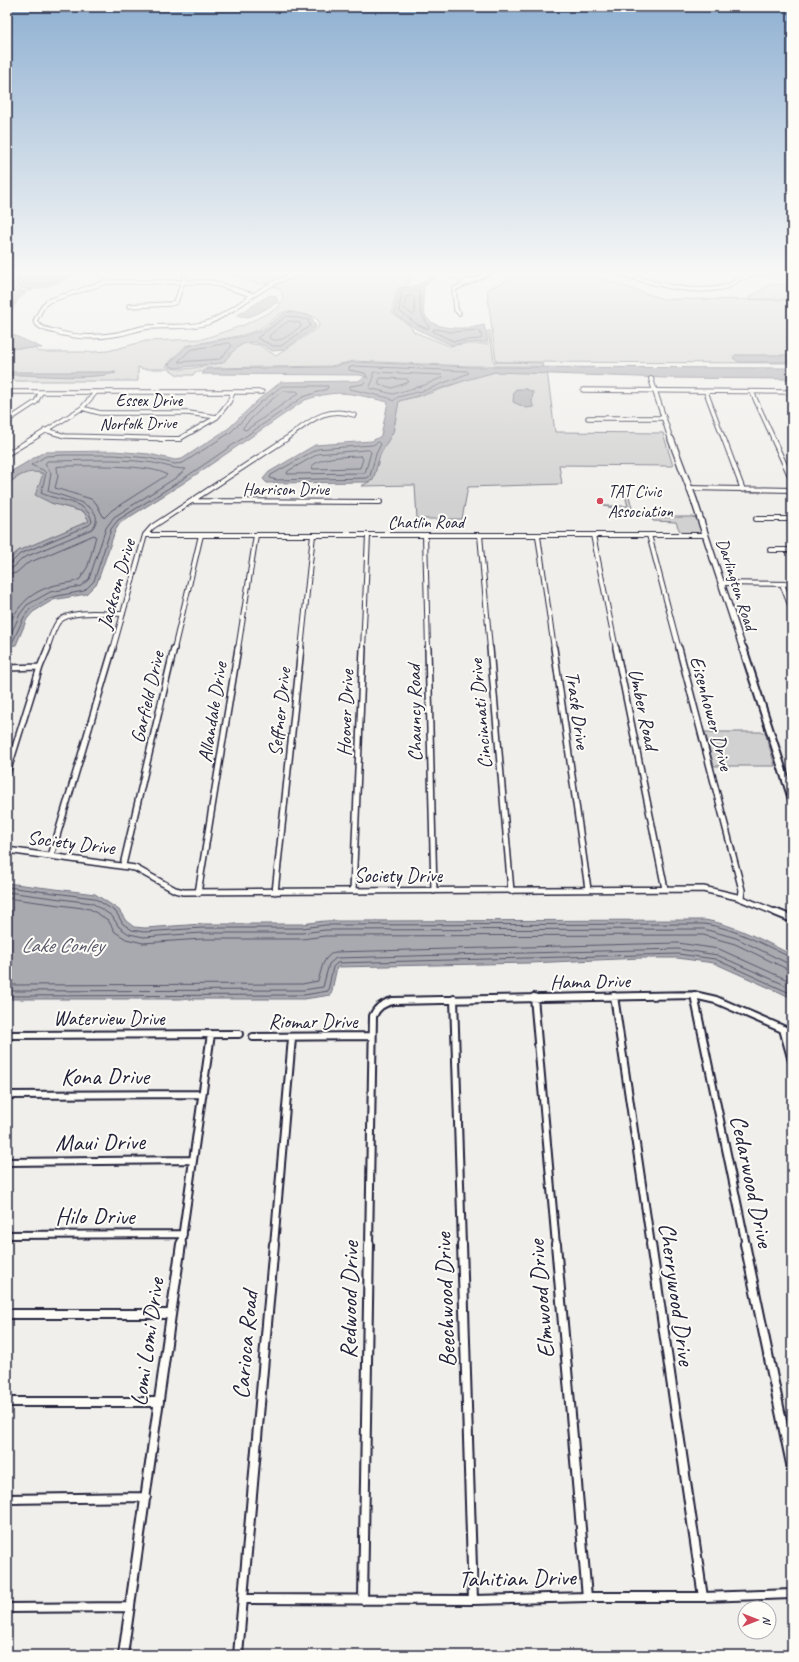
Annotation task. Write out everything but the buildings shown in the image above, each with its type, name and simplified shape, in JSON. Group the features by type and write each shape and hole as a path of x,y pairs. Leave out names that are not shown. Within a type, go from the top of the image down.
{"street":[{"name":"Darlington Road","path":"651,379 688,488 694,500 706,535 792,799"},
{"path":"583,390 656,392 792,392"},
{"path":"7,392 262,392"},
{"path":"7,421 36,402 41,392"},
{"path":"7,454 82,408 96,392"},
{"name":"Norfolk Drive","path":"45,430 65,436 179,439 217,417 229,402 233,392"},
{"path":"706,392 743,490"},
{"path":"752,392 792,480"},
{"name":"Essex Drive","path":"82,408 100,413 188,413 217,417"},
{"name":"Jackson Drive","path":"51,856 145,535 152,527 326,412 338,410 354,415"},
{"path":"588,418 664,418"},
{"path":"688,488 792,490"},
{"name":"Harrison Drive","path":"192,502 380,502"},
{"path":"756,519 792,519"},
{"name":"Chatlin Road","path":"145,535 706,535"},
{"name":"Garfield Drive","path":"123,865 201,535"},
{"name":"Allandale Drive","path":"198,893 256,535"},
{"name":"Seffner Drive","path":"275,892 313,535"},
{"name":"Hoover Drive","path":"353,891 368,535"},
{"name":"Chauncy Road","path":"425,535 434,891"},
{"name":"Cincinnati Drive","path":"480,535 511,891"},
{"name":"Umber Road","path":"593,535 665,889"},
{"name":"Eisenhower Drive","path":"649,535 742,890 741,898"},
{"name":"Trask Drive","path":"538,536 588,889"},
{"path":"770,550 792,550"},
{"path":"722,583 792,584"},
{"path":"782,584 792,610"},
{"path":"7,773 40,668 58,622 63,618 77,614 123,614"},
{"path":"7,668 40,668"},
{"name":"Society Drive","path":"7,850 123,865 141,870 174,890 198,893 511,891 588,889 712,890 741,898 792,919"},
{"name":"Hama Drive","path":"381,1004 393,1001 454,999 694,995 716,1000 792,1033"},
{"name":"Cedarwood Drive","path":"694,995 792,1469"},
{"name":"Cherrywood Drive","path":"614,996 703,1597"},
{"name":"Elmwood Drive","path":"534,997 587,1597"},
{"name":"Beechwood Drive","path":"454,999 473,1600"},
{"name":"Redwood Drive","path":"363,1600 372,1036 373,1016 381,1004"},
{"path":"784,1029 792,1062"},
{"name":"Riomar Drive","path":"211,1034 239,1034"},
{"name":"Waterview Drive","path":"7,1035 211,1034"},
{"name":"Lomi Lomi Drive","path":"123,1655 211,1034"},
{"name":"Riomar Drive","path":"253,1037 292,1038 372,1036"},
{"name":"Carioca Road","path":"238,1655 292,1038"},
{"name":"Kona Drive","path":"7,1095 202,1094"},
{"name":"Maui Drive","path":"7,1162 193,1160"},
{"name":"Hilo Drive","path":"7,1235 183,1234"},
{"path":"7,1314 171,1314"},
{"path":"7,1402 159,1402"},
{"path":"7,1499 146,1498"},
{"name":"Tahitian Drive","path":"242,1599 473,1600 587,1597 703,1597 792,1594"},
{"path":"7,1608 130,1607"}],"shaded area":[{"path":"7,351 43,352 181,351 166,366 180,369 223,363 233,351 268,351 276,356 284,351 493,351 494,362 542,363 543,366 470,366 354,361 331,366 207,368 201,372 195,372 193,375 178,375 169,369 143,369 138,367 138,381 7,381"},
{"path":"495,351 792,351 792,363 496,362"},
{"path":"547,371 555,432 663,433 673,466 559,465 562,484 468,487 462,519 417,519 415,485 361,486 373,480 380,455 394,429 399,401 428,394 468,379 495,372"},
{"path":"31,471 43,474 40,483 51,503 84,512 89,521 18,551 7,561 7,484 21,475"},
{"path":"625,496 629,496 632,508 628,509 631,509 633,514 615,513 613,508 604,506 628,506"},
{"path":"652,517 693,517 698,519 702,530 698,533 683,533 679,530 676,522 653,521"},
{"path":"705,732 765,732 775,766 714,766"}],"water":[{"path":"182,351 234,351 223,363 175,368 168,365"},
{"path":"735,355 792,355 792,362 739,362 733,358"},
{"path":"354,362 470,367 792,368 792,379 667,378 495,372 399,401 393,432 380,455 373,480 367,482 267,483 263,479 269,472 315,445 372,441 381,436 388,402 356,395 338,393 317,396 305,400 182,484 120,523 115,531 97,583 86,594 53,600 33,612 27,619 16,645 7,646 7,561 18,551 89,521 84,512 51,503 35,495 43,473 28,473 7,484 7,474 44,452 114,451 149,454 175,460 182,459 229,428 258,400 281,382 358,381 366,377 360,375 202,374 207,369 331,367"},
{"path":"7,372 116,373 90,377 76,377 7,375"},
{"path":"516,389 526,389 533,392 532,403 534,407 526,408 513,402 514,391"},
{"name":"Lake Conley","path":"7,883 95,894 119,910 126,921 134,927 145,928 202,924 302,924 324,921 705,920 739,930 792,955 792,998 714,963 677,958 641,958 530,963 337,967 331,995 304,999 7,999"}],"place":[{"name":"TAT Civic Association","path":"600,501"}]}
